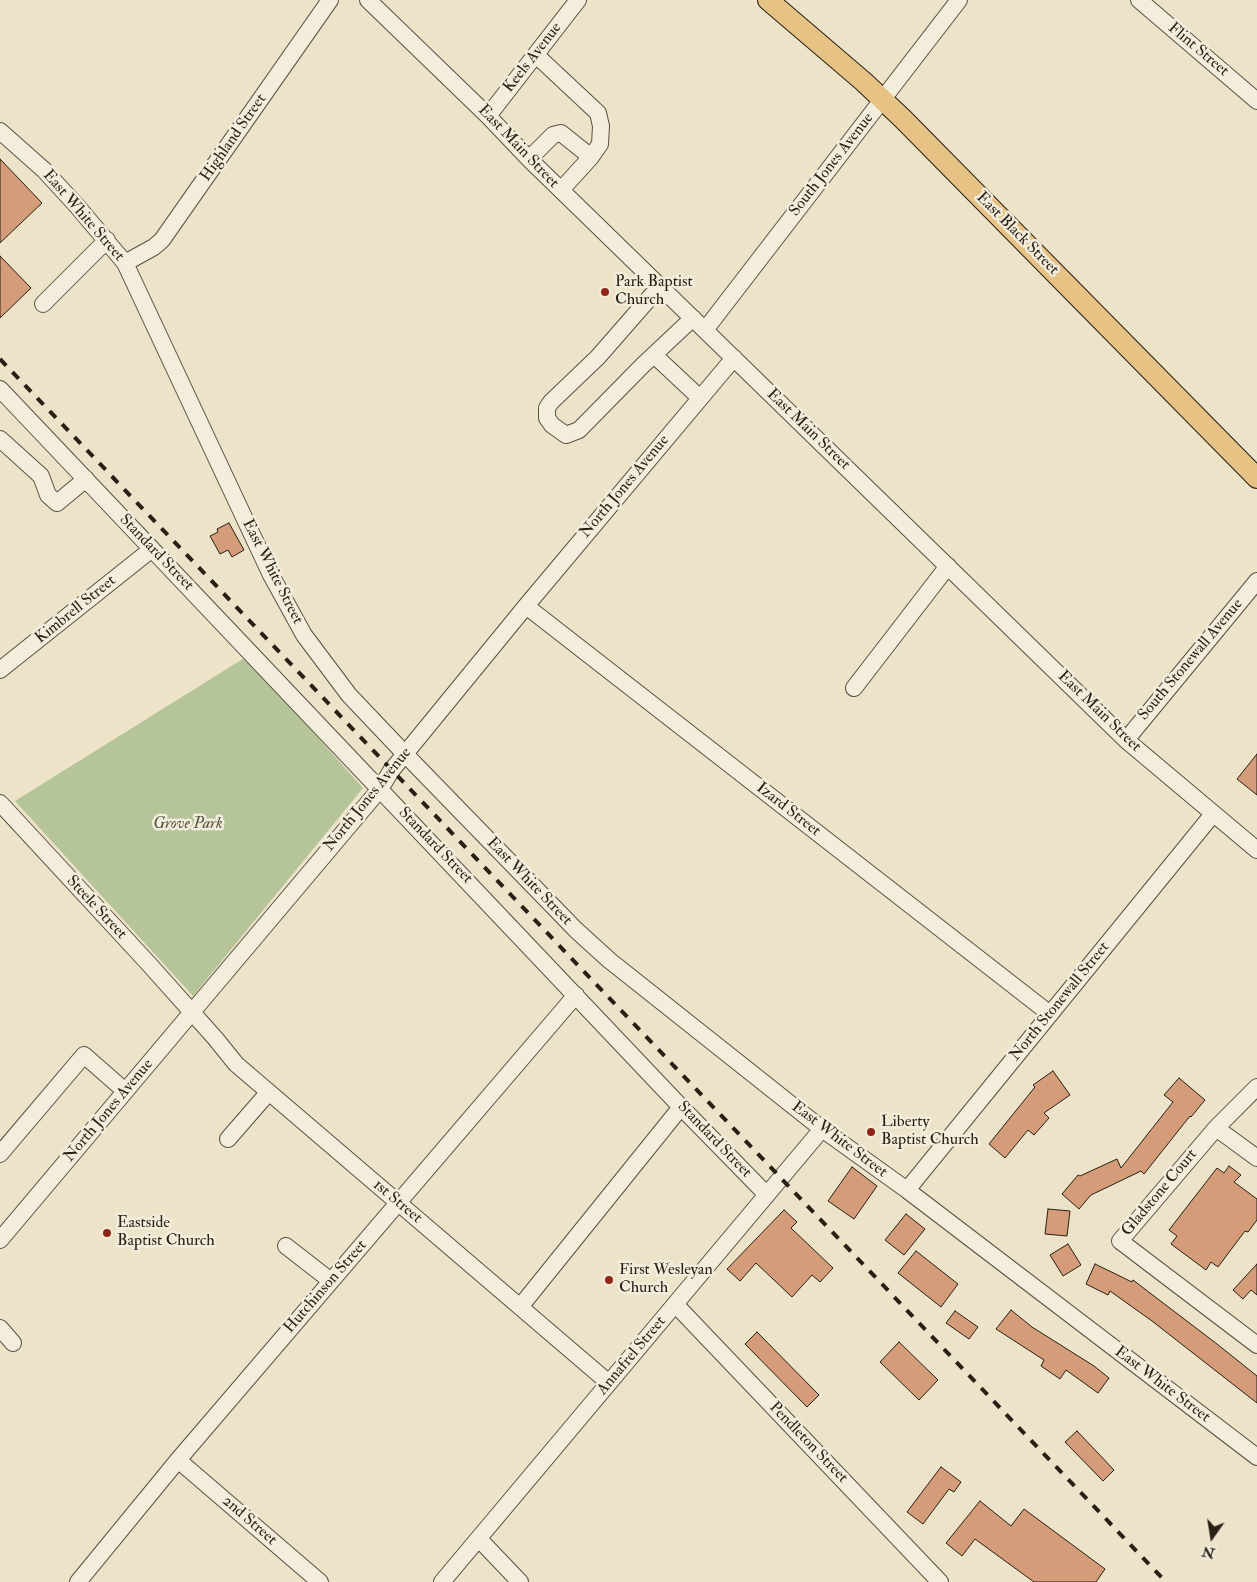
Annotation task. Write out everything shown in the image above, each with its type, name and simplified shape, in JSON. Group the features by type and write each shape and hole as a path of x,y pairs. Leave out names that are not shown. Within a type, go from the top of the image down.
{"main road":[{"name":"East Black Street","path":"768,0 883,100 1257,478"}],"street":[{"name":"Highland Street","path":"125,263 154,247 162,240 330,0"},
{"name":"East Main Street","path":"368,0 488,116 528,159 1126,740 1257,850"},
{"name":"Keels Avenue","path":"488,116 578,0"},
{"name":"South Jones Avenue","path":"705,330 959,0"},
{"name":"Flint Street","path":"1139,0 1257,101"},
{"path":"536,55 598,113 601,126 600,144 591,157 561,190"},
{"name":"East White Street","path":"0,131 44,170 107,240 125,263 271,575 304,635 349,694 405,754 576,930 609,960 822,1129 907,1190 1256,1455"},
{"path":"528,159 553,135 561,133 591,157"},
{"path":"44,304 107,240"},
{"path":"660,286 598,357 551,402 547,408 547,418 552,425 566,435 579,430 693,318"},
{"path":"654,355 700,398"},
{"name":"North Jones Avenue","path":"0,1240 380,789 391,770 734,358"},
{"name":"Standard Street","path":"0,388 681,1107 767,1195"},
{"path":"0,439 41,476 48,495 57,504 86,479"},
{"name":"Kimbrell Street","path":"0,670 152,549"},
{"path":"854,688 948,566"},
{"name":"South Stonewall Avenue","path":"1126,740 1257,581"},
{"name":"Izard Street","path":"526,606 1050,1014"},
{"name":"Steele Street","path":"0,803 192,1013"},
{"name":"North Stonewall Street","path":"907,1190 1213,814"},
{"name":"Hutchinson Street","path":"78,1582 178,1460 576,994"},
{"name":"1st Street","path":"192,1013 236,1064 268,1093 609,1383"},
{"path":"0,1154 84,1055 126,1091"},
{"name":"Gladstone Court","path":"1257,1087 1216,1128 1120,1241 1257,1345"},
{"path":"228,1139 268,1093"},
{"path":"520,1307 681,1107"},
{"path":"1216,1128 1257,1158"},
{"name":"Annafrel Street","path":"442,1582 822,1129"},
{"path":"286,1246 332,1281"},
{"name":"Pendleton Street","path":"675,1304 940,1582"},
{"path":"0,1328 13,1343"},
{"name":"2nd Street","path":"178,1460 320,1582"},
{"path":"478,1539 520,1582"}],"green space":[{"name":"Grove Park","path":"246,657 363,788 193,996 15,801"}],"building":[{"path":"0,159 42,203 0,243"},
{"path":"0,256 31,288 0,318"},
{"path":"229,523 244,550 232,557 228,550 220,554 210,536 218,532 217,529"},
{"path":"1257,754 1257,795 1237,779"},
{"path":"1053,1071 1070,1095 1044,1113 1049,1118 1034,1135 1028,1130 1005,1158 989,1144 1035,1087 1033,1085"},
{"path":"1179,1078 1205,1100 1144,1174 1141,1171 1091,1195 1079,1209 1062,1194 1078,1175 1080,1176 1117,1159 1121,1168 1173,1102 1164,1095"},
{"path":"1229,1166 1241,1175 1234,1182 1257,1199 1257,1220 1248,1232 1245,1231 1218,1267 1211,1262 1206,1270 1171,1244 1177,1236 1169,1230 1217,1168 1224,1173"},
{"path":"852,1167 877,1186 854,1219 828,1201"},
{"path":"1048,1209 1070,1211 1067,1236 1045,1234"},
{"path":"784,1210 797,1222 791,1228 833,1268 820,1282 812,1275 792,1297 756,1263 740,1281 727,1269"},
{"path":"906,1214 925,1229 904,1255 885,1240"},
{"path":"1068,1244 1081,1265 1063,1276 1050,1255"},
{"path":"916,1251 958,1284 941,1307 898,1273"},
{"path":"1095,1264 1132,1282 1133,1280 1257,1376 1257,1403 1152,1321 1110,1291 1108,1295 1086,1284"},
{"path":"1257,1264 1257,1295 1251,1290 1243,1299 1233,1290"},
{"path":"1011,1310 1032,1327 1094,1366 1109,1378 1098,1393 1066,1370 1060,1379 1041,1366 1044,1360 996,1329"},
{"path":"955,1311 978,1327 969,1339 946,1323"},
{"path":"757,1332 819,1395 807,1407 745,1344"},
{"path":"899,1342 938,1380 919,1400 880,1362"},
{"path":"1077,1431 1114,1470 1103,1481 1065,1442"},
{"path":"941,1467 961,1482 954,1492 949,1489 923,1524 907,1512"},
{"path":"980,1501 1011,1526 1024,1509 1105,1569 1096,1582 1034,1582 975,1539 962,1556 946,1543"}],"railway":[{"path":"0,359 1166,1582"}],"place":[{"name":"Park Baptist Church","path":"605,292"},
{"name":"Liberty Baptist Church","path":"871,1132"},
{"name":"Eastside Baptist Church","path":"107,1233"},
{"name":"First Wesleyan Church","path":"609,1280"}]}
